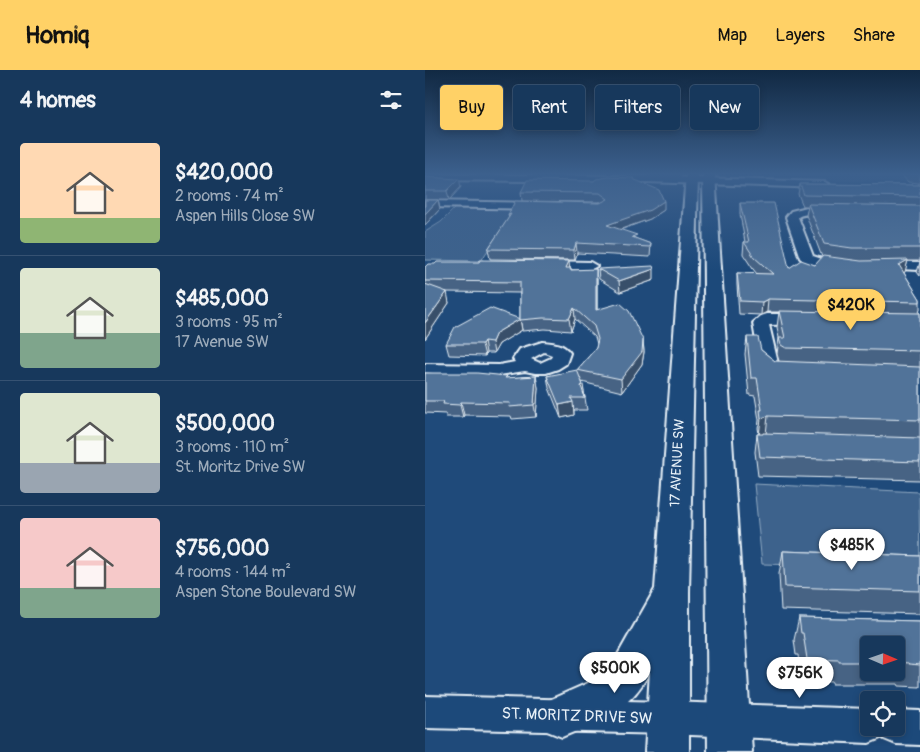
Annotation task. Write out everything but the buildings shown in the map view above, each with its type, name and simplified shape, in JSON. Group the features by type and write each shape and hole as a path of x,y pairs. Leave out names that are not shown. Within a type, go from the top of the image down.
{"main road":[{"name":"17 AVENUE SW","path":"668,735 671,592 694,206"},
{"path":"698,206 729,736"},
{"path":"562,716 578,706 599,699 622,681 630,671 671,592"}],"street":[{"path":"547,206 555,206"},
{"path":"845,211 802,211 795,213 792,217 807,258 826,264 851,265"},
{"path":"533,265 590,266"},
{"path":"871,265 920,266"},
{"path":"795,373 779,372 769,365 761,323 767,319 824,320"},
{"path":"425,369 499,370 527,365"},
{"name":"ST. MORITZ DRIVE SW","path":"425,712 562,716 668,735 729,736 860,727"},
{"path":"905,727 920,728"}],"shaded area":[{"path":"455,208 514,209 481,261 425,260 425,232 441,222"},
{"path":"754,484 919,492 920,568 762,564"}]}
